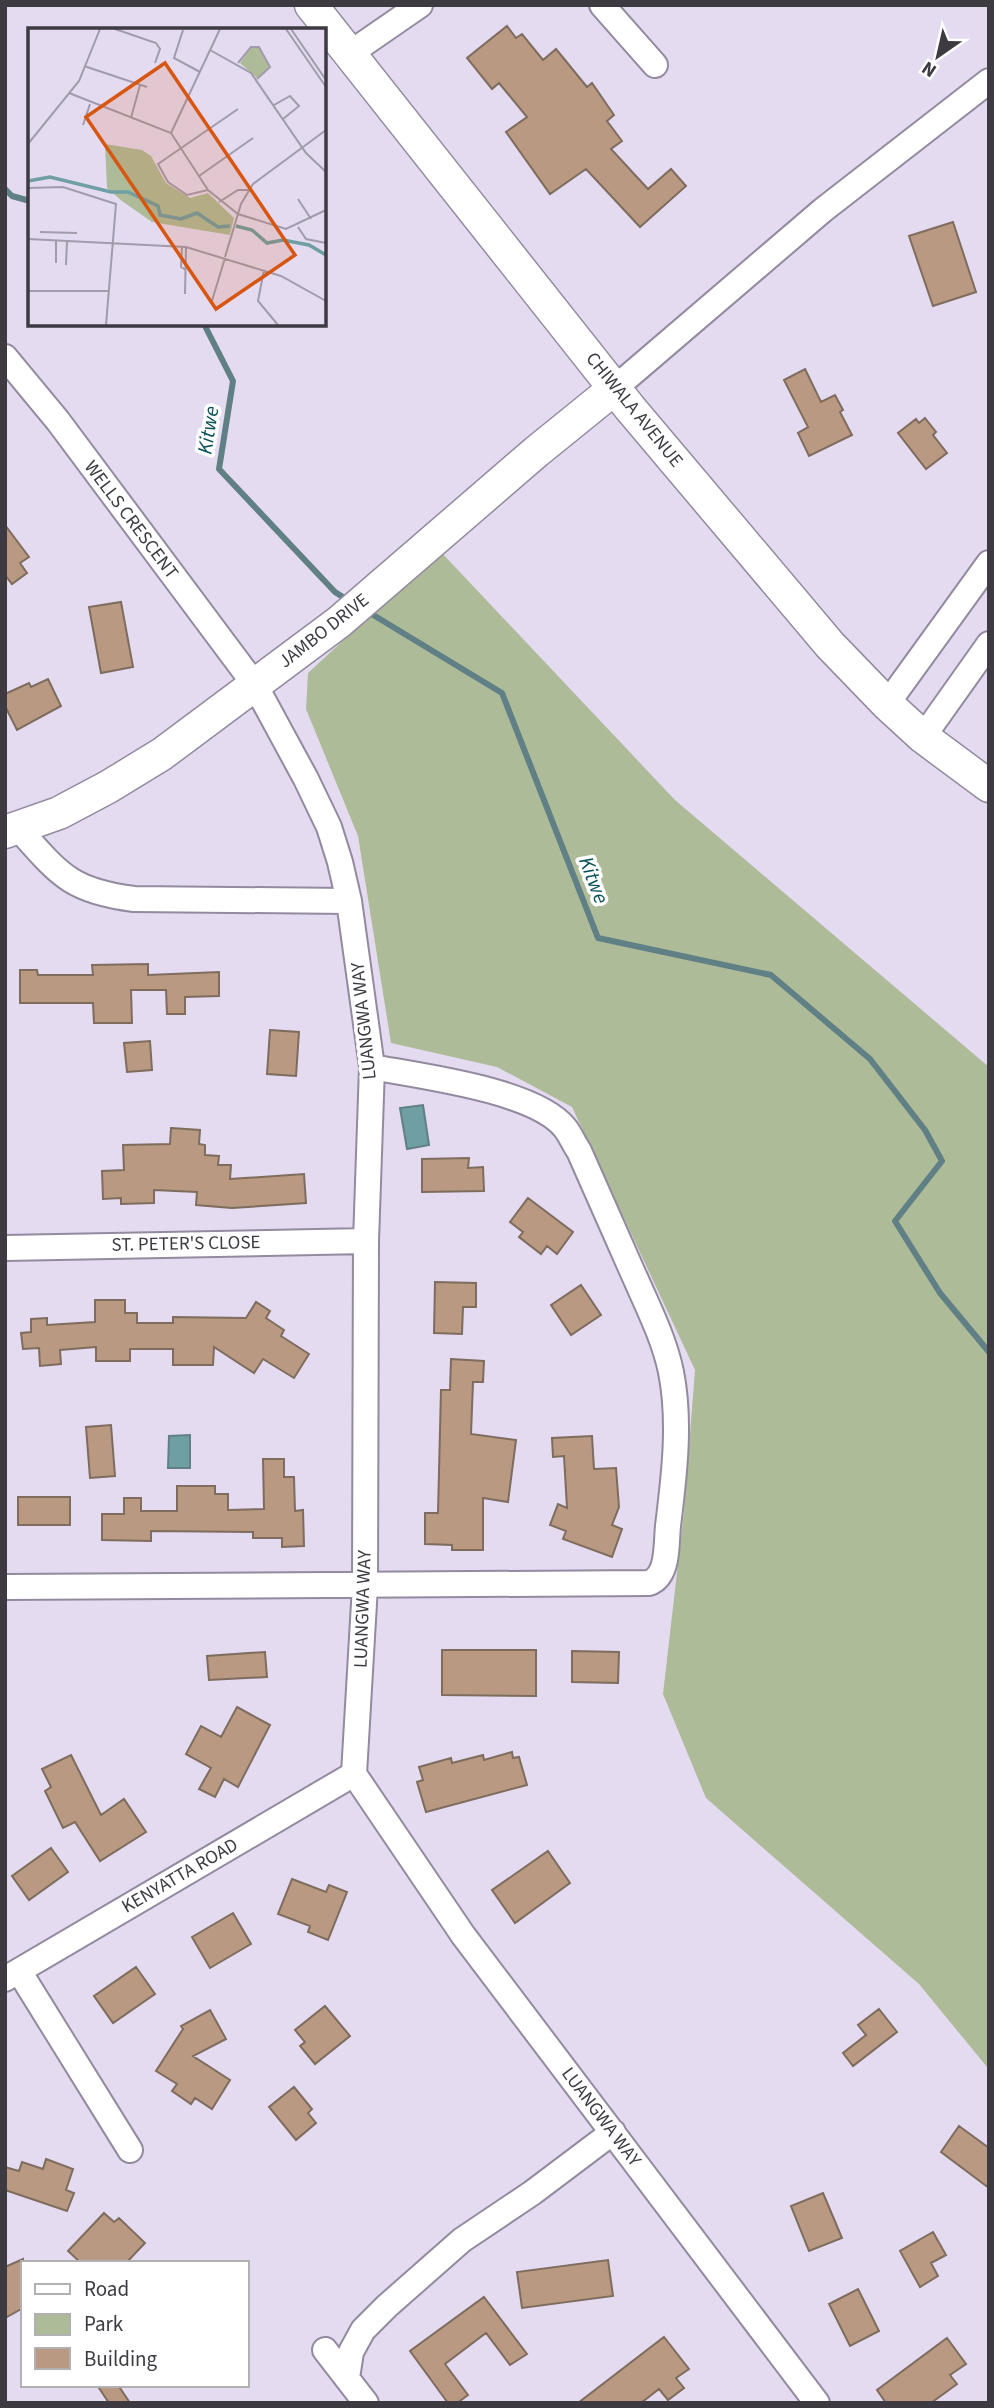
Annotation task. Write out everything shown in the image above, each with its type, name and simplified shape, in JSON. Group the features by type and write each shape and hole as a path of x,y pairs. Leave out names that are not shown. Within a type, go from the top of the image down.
{"main road":[{"name":"CHIWALA AVENUE","path":"311,5 615,388 822,635 887,704 923,737 989,786"},
{"name":"JAMBO DRIVE","path":"12,830 59,813 162,754 339,622 536,452 615,388"}],"street":[{"path":"349,54 420,5"},
{"path":"602,5 655,65"},
{"path":"615,388 823,210 989,81"},
{"name":"WELLS CRESCENT","path":"5,357 58,421 255,685"},
{"path":"887,704 989,563"},
{"path":"923,737 989,644"},
{"name":"LUANGWA WAY","path":"255,685 329,827 349,901 372,1066 366,1241 365,1586 354,1774 463,1935 817,2403"},
{"path":"12,830 74,884 106,896 134,899 349,901"},
{"path":"5,1587 365,1586 655,1581 663,1566 671,1499 675,1402 671,1371 654,1319 579,1151 565,1127 545,1111 526,1102 372,1066"},
{"name":"ST. PETER'S CLOSE","path":"5,1248 366,1241"},
{"name":"KENYATTA ROAD","path":"12,1975 354,1774"},
{"path":"12,1975 130,2150"},
{"path":"347,2378 351,2352 363,2330 387,2306 462,2240 612,2133"},
{"path":"326,2350 366,2403"}],"green space":[{"path":"440,551 675,800 989,1067 987,2067 919,1984 706,1798 663,1694 684,1512 695,1370 572,1107 497,1067 391,1043 358,836 306,709 308,673"}],"shaded area":[{"path":"423,1105 429,1145 407,1149 400,1108"},
{"path":"190,1435 190,1468 168,1468 169,1436"}],"building":[{"path":"507,26 516,38 522,34 543,60 556,49 587,87 592,83 614,115 607,121 622,141 611,149 648,189 671,169 686,186 640,227 586,169 550,194 506,132 527,117 499,83 492,89 467,58"},
{"path":"953,222 976,292 933,306 909,236"},
{"path":"805,369 821,402 835,395 852,435 809,456 798,433 808,427 784,380"},
{"path":"925,418 936,432 933,435 947,453 926,469 898,433 916,419 919,423"},
{"path":"5,525 29,557 20,563 27,573 12,584 5,575"},
{"path":"121,602 133,667 101,673 89,607"},
{"path":"48,679 61,706 17,730 5,706 5,694 29,683 31,687"},
{"path":"148,964 148,975 219,972 219,996 185,997 185,1014 167,1014 166,990 131,990 132,1023 94,1023 93,1003 20,1003 20,970 37,970 38,975 93,975 92,965"},
{"path":"270,1030 299,1032 296,1076 267,1074"},
{"path":"150,1041 152,1070 127,1072 124,1043"},
{"path":"171,1128 200,1130 199,1144 205,1145 205,1155 219,1156 218,1165 231,1165 230,1179 304,1174 306,1203 232,1208 196,1205 197,1192 154,1190 154,1203 121,1204 121,1198 103,1199 102,1171 124,1170 123,1145 170,1144"},
{"path":"469,1158 468,1168 483,1167 484,1191 422,1192 422,1159"},
{"path":"528,1198 573,1232 557,1254 547,1246 541,1254 519,1237 523,1232 510,1222"},
{"path":"435,1282 476,1283 476,1307 463,1307 462,1334 434,1333"},
{"path":"581,1285 601,1315 571,1335 551,1305"},
{"path":"95,1300 125,1300 125,1313 137,1313 137,1323 173,1323 173,1317 246,1318 256,1302 270,1311 266,1318 284,1330 281,1336 309,1354 294,1378 263,1359 254,1373 214,1347 213,1365 173,1365 173,1349 130,1349 130,1361 96,1361 96,1347 60,1350 61,1364 40,1366 39,1348 23,1349 21,1333 31,1332 31,1319 47,1318 47,1325 95,1322"},
{"path":"451,1359 484,1361 483,1382 473,1382 471,1434 516,1440 508,1502 483,1498 483,1550 452,1550 452,1545 425,1544 425,1513 438,1513 441,1390 450,1390"},
{"path":"111,1425 115,1476 90,1478 86,1427"},
{"path":"592,1436 594,1469 616,1468 619,1507 612,1525 622,1529 612,1557 563,1539 566,1531 550,1525 558,1504 567,1508 564,1456 553,1457 552,1438"},
{"path":"263,1459 284,1459 284,1477 294,1477 295,1511 303,1510 304,1546 282,1547 282,1538 253,1538 253,1532 151,1531 151,1541 102,1540 102,1514 124,1514 124,1498 141,1498 141,1511 177,1511 177,1486 215,1486 215,1494 228,1494 228,1510 264,1509"},
{"path":"18,1497 70,1497 70,1525 18,1525"},
{"path":"442,1650 536,1650 536,1696 442,1695"},
{"path":"572,1651 619,1652 618,1683 572,1682"},
{"path":"265,1652 267,1677 209,1680 207,1656"},
{"path":"237,1707 270,1725 238,1787 224,1779 215,1797 199,1789 211,1768 186,1754 201,1726 221,1737"},
{"path":"512,1752 513,1758 519,1757 527,1785 426,1812 417,1782 423,1780 419,1767 451,1758 452,1763 483,1755 484,1760"},
{"path":"71,1755 101,1815 124,1799 146,1832 100,1861 75,1822 63,1828 45,1791 51,1787 42,1769"},
{"path":"51,1848 68,1872 29,1900 12,1876"},
{"path":"548,1851 570,1883 515,1923 492,1890"},
{"path":"292,1879 326,1892 329,1885 347,1892 328,1940 308,1932 310,1926 278,1914"},
{"path":"233,1913 251,1944 210,1968 192,1937"},
{"path":"136,1967 155,1994 113,2023 94,1996"},
{"path":"325,2006 350,2036 315,2064 300,2046 305,2042 295,2030"},
{"path":"879,2009 897,2032 853,2066 843,2053 866,2035 858,2025"},
{"path":"210,2010 226,2039 193,2056 230,2080 212,2109 195,2098 191,2104 172,2091 177,2084 156,2071 183,2029 181,2026"},
{"path":"294,2087 312,2109 308,2113 316,2123 296,2140 269,2107"},
{"path":"959,2126 989,2148 989,2188 941,2152"},
{"path":"46,2159 73,2169 66,2190 74,2193 67,2211 5,2190 5,2167 19,2171 22,2162 43,2169"},
{"path":"823,2193 842,2238 809,2251 791,2206"},
{"path":"104,2213 114,2222 119,2218 145,2243 128,2261 79,2261 68,2251"},
{"path":"933,2232 946,2255 931,2263 938,2276 920,2287 900,2251"},
{"path":"23,2259 21,2309 5,2318 5,2267"},
{"path":"608,2260 613,2296 522,2308 517,2272"},
{"path":"858,2289 879,2331 850,2346 829,2304"},
{"path":"484,2297 527,2354 510,2365 486,2333 445,2364 468,2395 457,2403 448,2403 410,2351"},
{"path":"664,2337 689,2369 676,2378 684,2388 668,2400 659,2389 641,2403 578,2403"},
{"path":"947,2338 966,2364 950,2375 957,2384 931,2403 886,2403 877,2390"},
{"path":"98,2387 119,2387 130,2403 109,2403"}],"waterway":[{"name":"Kitwe","path":"5,189 12,196 28,200"},
{"name":"Kitwe","path":"205,326 233,381 219,469 335,592 349,601"},
{"name":"Kitwe","path":"365,610 502,693 598,938 771,975 870,1059 925,1130 942,1161 895,1221 940,1293 989,1352"}]}
